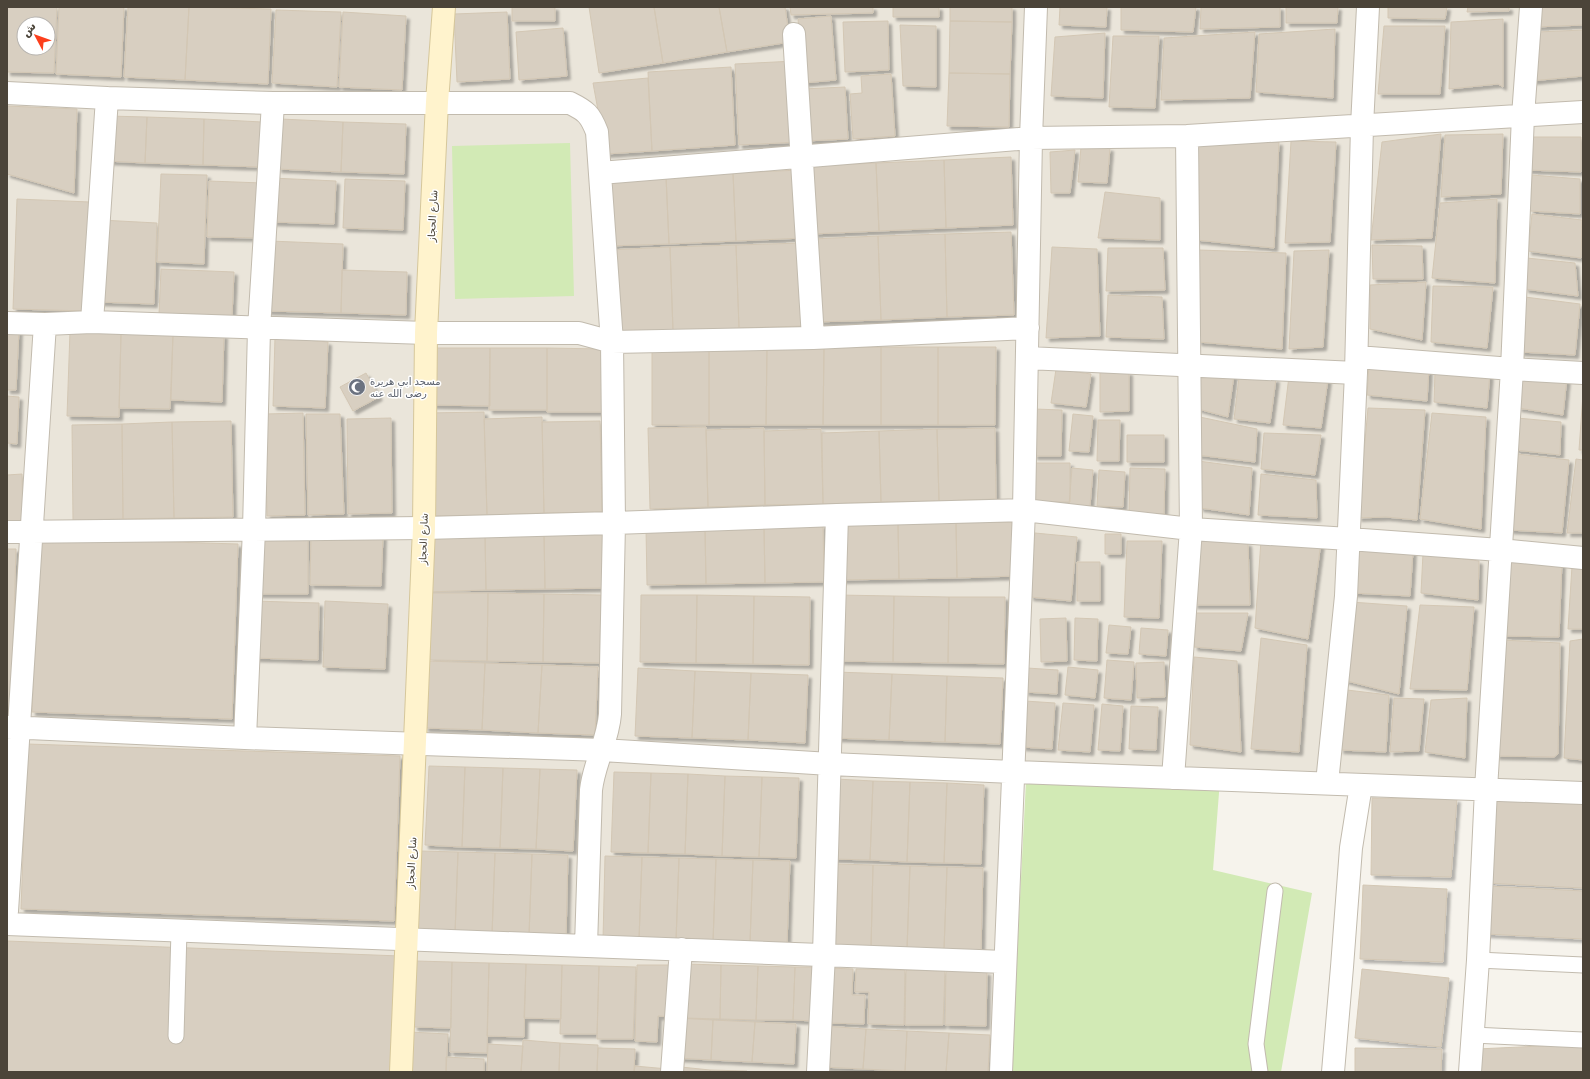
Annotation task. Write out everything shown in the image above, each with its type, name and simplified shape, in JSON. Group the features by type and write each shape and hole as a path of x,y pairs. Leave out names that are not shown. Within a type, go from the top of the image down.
{"main road":[{"name":"شارع الحجاز","path":"401,1072 424,528 426,333 437,102 444,7"}],"street":[{"path":"1001,1072 1024,510 1031,138 1036,7"},
{"path":"1327,783 1346,596 1357,365 1362,126 1368,7"},
{"path":"1470,1072 1478,960 1486,789 1512,369 1523,116 1531,7"},
{"path":"794,34 813,338"},
{"path":"7,93 108,98 273,103 570,103 582,109 592,119 597,132 612,342 614,524 610,714 609,726 595,770 591,790 586,946"},
{"path":"92,322 108,98"},
{"path":"245,738 254,529 259,329 273,103"},
{"path":"600,173 1031,138 1188,136 1583,112"},
{"path":"1173,778 1192,530 1188,136"},
{"path":"7,323 45,324 92,322 259,329 426,333 566,333 584,335 612,342 813,338 1028,328"},
{"path":"7,911 13,727 32,531 45,324"},
{"path":"1027,358 1190,365 1357,365 1512,369 1583,373"},
{"path":"7,532 424,528 614,524 837,515 1024,510 1192,530 1349,539 1500,550 1583,558"},
{"path":"818,1072 824,954 837,515"},
{"path":"13,727 245,738 602,750 830,764 1013,772 1583,793"},
{"path":"1333,1072 1351,848 1361,785"},
{"path":"7,924 1005,962"},
{"path":"672,1072 680,949"}],"lane":[{"path":"1260,1072 1256,1044 1275,891"},
{"path":"176,1036 179,931"},
{"path":"1478,960 1583,964"},
{"path":"1473,1035 1583,1040"}],"shaded area":[{"path":"7,7 1583,7 1583,794 1013,771 995,1072 7,1072"}],"green space":[{"path":"570,143 574,296 455,299 452,146"},
{"path":"1027,762 1220,780 1213,870 1312,893 1281,1072 1011,1072"}],"building":[{"path":"7,7 57,7 56,29 56,16 16,16 16,56 55,56 54,73 7,72"},
{"path":"59,7 124,7 121,77 56,74"},
{"path":"128,7 189,7 185,80 124,77"},
{"path":"189,7 271,9 268,84 185,80"},
{"path":"512,7 555,7 555,21 512,21"},
{"path":"589,7 654,7 663,63 599,73"},
{"path":"654,7 719,7 727,52 663,63"},
{"path":"719,7 785,7 790,42 727,52"},
{"path":"790,7 873,7 873,13 791,15"},
{"path":"893,7 939,7 939,17 893,17"},
{"path":"950,7 1012,7 1012,22 950,21"},
{"path":"1060,7 1107,7 1106,27 1059,25"},
{"path":"1121,7 1196,7 1193,32 1121,30"},
{"path":"1201,7 1280,7 1280,27 1200,29"},
{"path":"1286,7 1338,7 1337,23 1286,23"},
{"path":"1388,7 1447,7 1445,19 1388,18"},
{"path":"1468,7 1509,7 1509,11 1467,12"},
{"path":"1537,7 1583,7 1583,25 1535,27"},
{"path":"276,10 341,12 337,87 272,83"},
{"path":"343,12 406,16 402,90 339,87"},
{"path":"507,12 510,79 457,82 454,14"},
{"path":"831,16 836,80 803,83 798,19"},
{"path":"1503,19 1503,87 1498,84 1449,89 1451,22"},
{"path":"888,21 889,70 845,72 843,22"},
{"path":"950,21 1012,22 1010,74 949,73"},
{"path":"900,25 936,26 936,87 903,86"},
{"path":"1384,26 1445,26 1440,94 1378,94"},
{"path":"563,28 567,76 519,80 516,32"},
{"path":"1335,29 1333,98 1256,92 1259,34"},
{"path":"1583,30 1583,76 1531,81 1537,32"},
{"path":"1255,32 1250,98 1161,100 1164,38"},
{"path":"1105,33 1103,98 1051,96 1055,37"},
{"path":"1113,36 1159,36 1155,108 1109,107"},
{"path":"795,61 800,142 739,145 735,64"},
{"path":"731,67 735,145 652,151 648,72"},
{"path":"949,73 1010,74 1009,127 947,126"},
{"path":"891,74 895,136 853,139 850,94 862,93 861,76"},
{"path":"648,78 652,151 606,154 593,83"},
{"path":"845,87 848,139 805,141 802,89"},
{"path":"7,106 77,109 74,193 7,174"},
{"path":"108,116 147,117 145,163 106,161"},
{"path":"147,117 204,119 203,165 145,163"},
{"path":"204,119 262,122 260,167 203,165"},
{"path":"281,119 343,122 341,172 278,169"},
{"path":"343,122 406,124 404,174 341,172"},
{"path":"1441,134 1432,238 1371,240 1382,142"},
{"path":"1503,134 1501,194 1441,197 1445,135"},
{"path":"1531,137 1581,137 1581,172 1527,170"},
{"path":"1291,141 1336,142 1330,242 1285,243"},
{"path":"1279,142 1274,248 1196,240 1196,145"},
{"path":"1081,147 1110,148 1107,183 1078,182"},
{"path":"1075,150 1070,193 1051,193 1050,152"},
{"path":"1011,157 1013,225 946,228 944,160"},
{"path":"944,160 946,228 879,231 876,163"},
{"path":"876,163 879,231 812,234 809,166"},
{"path":"800,170 803,238 736,241 733,173"},
{"path":"733,173 736,241 669,244 666,176"},
{"path":"161,174 207,175 204,264 157,262"},
{"path":"1532,175 1580,179 1580,214 1530,211"},
{"path":"666,176 669,244 608,246 604,184"},
{"path":"272,178 336,181 334,224 271,222"},
{"path":"345,179 405,181 403,230 343,228"},
{"path":"209,181 262,183 260,238 207,237"},
{"path":"1105,192 1160,198 1160,240 1098,238"},
{"path":"17,199 90,202 86,311 13,309"},
{"path":"1497,199 1495,283 1432,278 1440,203"},
{"path":"1532,214 1582,220 1581,258 1528,251"},
{"path":"101,220 157,223 154,304 98,302"},
{"path":"1011,232 1014,315 947,317 945,234"},
{"path":"945,234 947,317 881,320 878,236"},
{"path":"878,236 881,320 814,322 812,239"},
{"path":"270,241 343,244 341,313 267,311"},
{"path":"803,243 805,326 739,328 736,245"},
{"path":"736,245 739,328 673,331 670,247"},
{"path":"1372,245 1422,246 1423,279 1373,279"},
{"path":"670,247 673,331 615,332 609,250"},
{"path":"1052,247 1097,249 1100,336 1046,338"},
{"path":"1108,248 1163,248 1165,290 1106,291"},
{"path":"1199,250 1286,253 1282,349 1198,342"},
{"path":"1329,250 1323,347 1289,349 1294,251"},
{"path":"1527,258 1575,263 1578,296 1525,289"},
{"path":"161,269 234,272 232,316 159,314"},
{"path":"342,270 407,272 406,315 341,313"},
{"path":"1426,282 1422,340 1370,329 1370,285"},
{"path":"1433,286 1493,287 1487,348 1431,342"},
{"path":"1108,295 1162,297 1164,339 1106,337"},
{"path":"1525,297 1580,304 1575,355 1520,352"},
{"path":"7,330 19,330 16,390 7,390"},
{"path":"70,331 121,333 119,417 67,416"},
{"path":"121,333 173,334 170,409 119,408"},
{"path":"173,334 224,335 222,402 171,400"},
{"path":"275,337 328,342 325,408 273,406"},
{"path":"652,347 709,347 709,425 652,425"},
{"path":"709,347 767,347 766,425 709,425"},
{"path":"767,347 824,347 823,425 766,425"},
{"path":"824,347 881,347 881,425 823,425"},
{"path":"881,347 938,347 938,425 881,425"},
{"path":"938,347 996,347 995,425 938,425"},
{"path":"433,348 490,348 490,406 432,405"},
{"path":"490,348 547,348 547,410 489,410"},
{"path":"547,348 604,349 604,412 547,412"},
{"path":"1369,364 1429,368 1427,401 1367,395"},
{"path":"1056,369 1091,374 1086,407 1051,403"},
{"path":"1197,371 1234,375 1228,417 1198,409"},
{"path":"1435,371 1490,372 1487,408 1434,402"},
{"path":"1100,372 1129,372 1129,411 1100,412"},
{"path":"366,373 379,397 353,411 340,387"},
{"path":"1289,376 1328,379 1321,428 1283,425"},
{"path":"1520,376 1567,377 1563,415 1518,408"},
{"path":"1239,377 1276,379 1270,423 1234,419"},
{"path":"1583,394 1583,450 1579,450"},
{"path":"7,396 19,397 17,444 7,443"},
{"path":"1368,408 1425,410 1417,520 1386,517 1358,518"},
{"path":"1035,409 1062,410 1061,456 1034,456"},
{"path":"484,412 487,515 429,516 426,413"},
{"path":"303,413 305,515 267,516 265,414"},
{"path":"1432,413 1486,417 1481,529 1420,519"},
{"path":"306,414 340,414 344,514 308,515"},
{"path":"1073,414 1093,416 1089,452 1069,451"},
{"path":"1195,416 1257,429 1255,462 1197,455"},
{"path":"542,417 544,513 487,515 484,419"},
{"path":"391,418 392,513 348,514 347,419"},
{"path":"1517,418 1561,422 1560,455 1515,450"},
{"path":"1098,420 1120,420 1119,461 1097,461"},
{"path":"231,421 233,517 174,518 172,422"},
{"path":"600,421 602,512 544,513 542,422"},
{"path":"172,422 174,518 123,519 122,424"},
{"path":"122,424 123,519 73,520 72,425"},
{"path":"706,427 708,507 650,509 648,428"},
{"path":"764,428 765,505 708,507 706,430"},
{"path":"995,428 996,499 939,501 937,429"},
{"path":"821,429 823,504 765,505 764,431"},
{"path":"937,429 939,501 881,502 879,431"},
{"path":"879,431 881,502 823,504 822,433"},
{"path":"1264,433 1321,435 1315,475 1261,469"},
{"path":"1127,435 1164,435 1164,462 1127,462"},
{"path":"1517,454 1569,460 1562,533 1509,530"},
{"path":"1576,459 1583,460 1583,533 1567,533"},
{"path":"1198,461 1252,468 1249,515 1200,508"},
{"path":"1035,463 1070,463 1070,502 1035,502"},
{"path":"1072,468 1093,470 1090,506 1069,505"},
{"path":"1130,468 1165,469 1164,514 1129,513"},
{"path":"1099,470 1125,472 1123,507 1097,506"},
{"path":"22,474 23,521 7,522 7,475"},
{"path":"1261,474 1316,480 1317,518 1258,515"},
{"path":"1014,522 1015,576 957,578 956,523"},
{"path":"956,523 957,578 899,579 898,524"},
{"path":"898,524 899,579 841,580 840,525"},
{"path":"823,525 824,582 765,583 764,527"},
{"path":"764,527 765,583 706,584 705,528"},
{"path":"705,528 706,584 647,585 646,529"},
{"path":"604,532 605,588 545,589 544,533"},
{"path":"258,533 308,533 308,594 258,594"},
{"path":"544,533 545,589 486,590 485,534"},
{"path":"1035,533 1077,537 1071,601 1030,597"},
{"path":"485,534 486,590 427,592 426,536"},
{"path":"1105,534 1121,534 1121,554 1105,554"},
{"path":"311,535 383,536 381,586 310,585"},
{"path":"39,538 238,544 232,719 32,712"},
{"path":"1261,540 1321,542 1308,639 1255,628"},
{"path":"1127,541 1162,541 1159,618 1124,617"},
{"path":"1199,541 1248,543 1250,605 1194,605"},
{"path":"1356,546 1413,551 1410,596 1352,593"},
{"path":"7,549 16,549 11,717 7,717"},
{"path":"1423,553 1479,561 1478,600 1421,593"},
{"path":"1508,561 1562,562 1559,637 1502,636"},
{"path":"1077,562 1100,562 1100,601 1077,601"},
{"path":"1572,566 1583,567 1583,629 1568,629"},
{"path":"431,593 488,593 487,661 430,660"},
{"path":"488,593 544,594 543,662 487,661"},
{"path":"544,594 601,595 600,663 543,662"},
{"path":"641,595 697,595 696,663 640,662"},
{"path":"697,595 754,596 753,664 696,663"},
{"path":"839,595 894,596 893,662 837,661"},
{"path":"754,596 810,597 809,665 753,664"},
{"path":"894,596 949,597 948,663 893,662"},
{"path":"949,597 1005,597 1004,664 948,663"},
{"path":"255,601 319,603 318,660 253,658"},
{"path":"325,601 388,604 385,669 323,667"},
{"path":"1351,602 1407,606 1399,694 1343,680"},
{"path":"1420,605 1474,607 1467,690 1410,689"},
{"path":"1194,613 1248,613 1241,651 1194,647"},
{"path":"1066,618 1067,661 1041,662 1040,619"},
{"path":"1075,618 1098,619 1097,661 1074,660"},
{"path":"1109,625 1131,627 1128,654 1106,653"},
{"path":"1141,628 1168,630 1166,656 1139,654"},
{"path":"1261,638 1307,645 1299,752 1251,749"},
{"path":"1583,639 1583,760 1564,758 1570,641"},
{"path":"1502,640 1560,643 1558,754 1554,757 1496,756"},
{"path":"1194,657 1237,661 1241,752 1190,745"},
{"path":"1107,660 1134,662 1131,700 1104,698"},
{"path":"428,661 485,663 482,730 425,728"},
{"path":"1164,662 1165,697 1137,698 1136,663"},
{"path":"485,663 542,665 538,733 482,730"},
{"path":"542,665 598,667 595,735 538,733"},
{"path":"1068,667 1098,670 1095,698 1065,695"},
{"path":"638,668 695,671 692,738 635,736"},
{"path":"1027,668 1058,670 1057,694 1025,692"},
{"path":"695,671 751,673 748,740 692,738"},
{"path":"836,672 892,674 889,740 833,738"},
{"path":"751,673 808,675 805,743 748,740"},
{"path":"892,674 947,676 945,742 889,740"},
{"path":"947,676 1003,678 1000,744 945,742"},
{"path":"1347,690 1389,695 1386,752 1340,750"},
{"path":"1394,698 1424,699 1419,751 1390,752"},
{"path":"1467,698 1465,758 1425,752 1431,700"},
{"path":"1025,701 1055,703 1052,749 1022,747"},
{"path":"1063,703 1094,705 1090,752 1058,750"},
{"path":"1102,704 1123,706 1120,751 1098,750"},
{"path":"1131,706 1158,707 1156,750 1129,749"},
{"path":"27,744 400,756 394,921 21,909"},
{"path":"429,766 465,767 462,847 425,845"},
{"path":"465,767 503,768 500,848 462,847"},
{"path":"503,768 540,769 536,849 500,848"},
{"path":"540,769 577,770 573,851 536,849"},
{"path":"614,772 651,773 648,853 611,852"},
{"path":"651,773 688,774 685,854 648,853"},
{"path":"688,774 725,776 722,856 685,854"},
{"path":"725,776 762,777 759,857 722,856"},
{"path":"762,777 799,778 796,858 759,857"},
{"path":"836,779 873,781 870,860 833,859"},
{"path":"873,781 910,782 907,862 870,860"},
{"path":"910,782 947,783 944,863 907,862"},
{"path":"947,783 984,785 981,864 944,863"},
{"path":"1372,798 1457,799 1451,877 1371,875"},
{"path":"1490,798 1583,803 1583,888 1485,883"},
{"path":"421,851 458,852 455,934 418,933"},
{"path":"458,852 495,853 492,935 455,934"},
{"path":"495,853 532,854 529,936 492,935"},
{"path":"532,854 568,855 566,938 529,936"},
{"path":"605,856 642,857 639,940 603,939"},
{"path":"642,857 679,858 676,941 639,940"},
{"path":"679,858 716,859 713,942 676,941"},
{"path":"716,859 753,860 750,943 713,942"},
{"path":"753,860 790,861 787,944 750,943"},
{"path":"836,864 873,865 871,948 833,946"},
{"path":"873,865 910,866 907,949 871,948"},
{"path":"910,866 947,867 944,950 907,949"},
{"path":"947,867 983,868 981,951 944,950"},
{"path":"1363,885 1447,889 1443,962 1360,959"},
{"path":"1488,886 1583,891 1583,939 1485,934"},
{"path":"7,941 400,956 395,1072 7,1072"},
{"path":"416,961 452,962 451,1028 414,1027"},
{"path":"452,962 489,963 487,1053 450,1052"},
{"path":"489,963 526,964 524,1037 487,1036"},
{"path":"526,964 562,965 561,1019 524,1018"},
{"path":"685,964 721,965 720,1019 683,1018"},
{"path":"562,965 599,966 597,1034 560,1034"},
{"path":"637,965 673,965 672,1017 658,1016 657,1042 635,1041"},
{"path":"721,965 758,966 756,1020 720,1019"},
{"path":"599,966 636,967 633,1039 597,1039"},
{"path":"758,966 795,967 793,1020 756,1020"},
{"path":"795,967 815,967 814,1021 793,1020"},
{"path":"829,968 853,969 852,995 865,995 864,1024 828,1023"},
{"path":"856,969 905,970 904,1025 868,1024 869,992 855,992"},
{"path":"1362,969 1449,978 1441,1047 1355,1038"},
{"path":"906,970 945,971 943,1025 905,1025"},
{"path":"946,971 987,972 986,1026 945,1025"},
{"path":"677,1018 713,1020 711,1060 675,1058"},
{"path":"713,1020 755,1022 752,1062 711,1060"},
{"path":"755,1022 796,1024 794,1064 752,1062"},
{"path":"824,1026 866,1029 863,1069 822,1067"},
{"path":"866,1029 907,1031 905,1071 863,1069"},
{"path":"907,1031 949,1033 946,1072 905,1071"},
{"path":"410,1032 448,1034 446,1072 408,1072"},
{"path":"949,1033 990,1035 988,1072 946,1072"},
{"path":"523,1040 560,1043 559,1072 521,1072"},
{"path":"560,1043 598,1045 597,1072 559,1072"},
{"path":"488,1044 523,1046 521,1072 487,1072"},
{"path":"1583,1044 1583,1072 1475,1072 1477,1049"},
{"path":"598,1048 635,1049 634,1072 597,1072"},
{"path":"1355,1048 1442,1049 1441,1072 1355,1072"},
{"path":"446,1057 484,1059 484,1072 446,1072"},
{"path":"635,1066 668,1069 668,1072 634,1072"},
{"path":"681,1067 710,1070 710,1072 680,1072"},
{"path":"710,1070 747,1071 747,1072 710,1072"}],"place":[{"name":"مسجد ابي هريرة رضى الله عنه","path":"357,387"}]}
